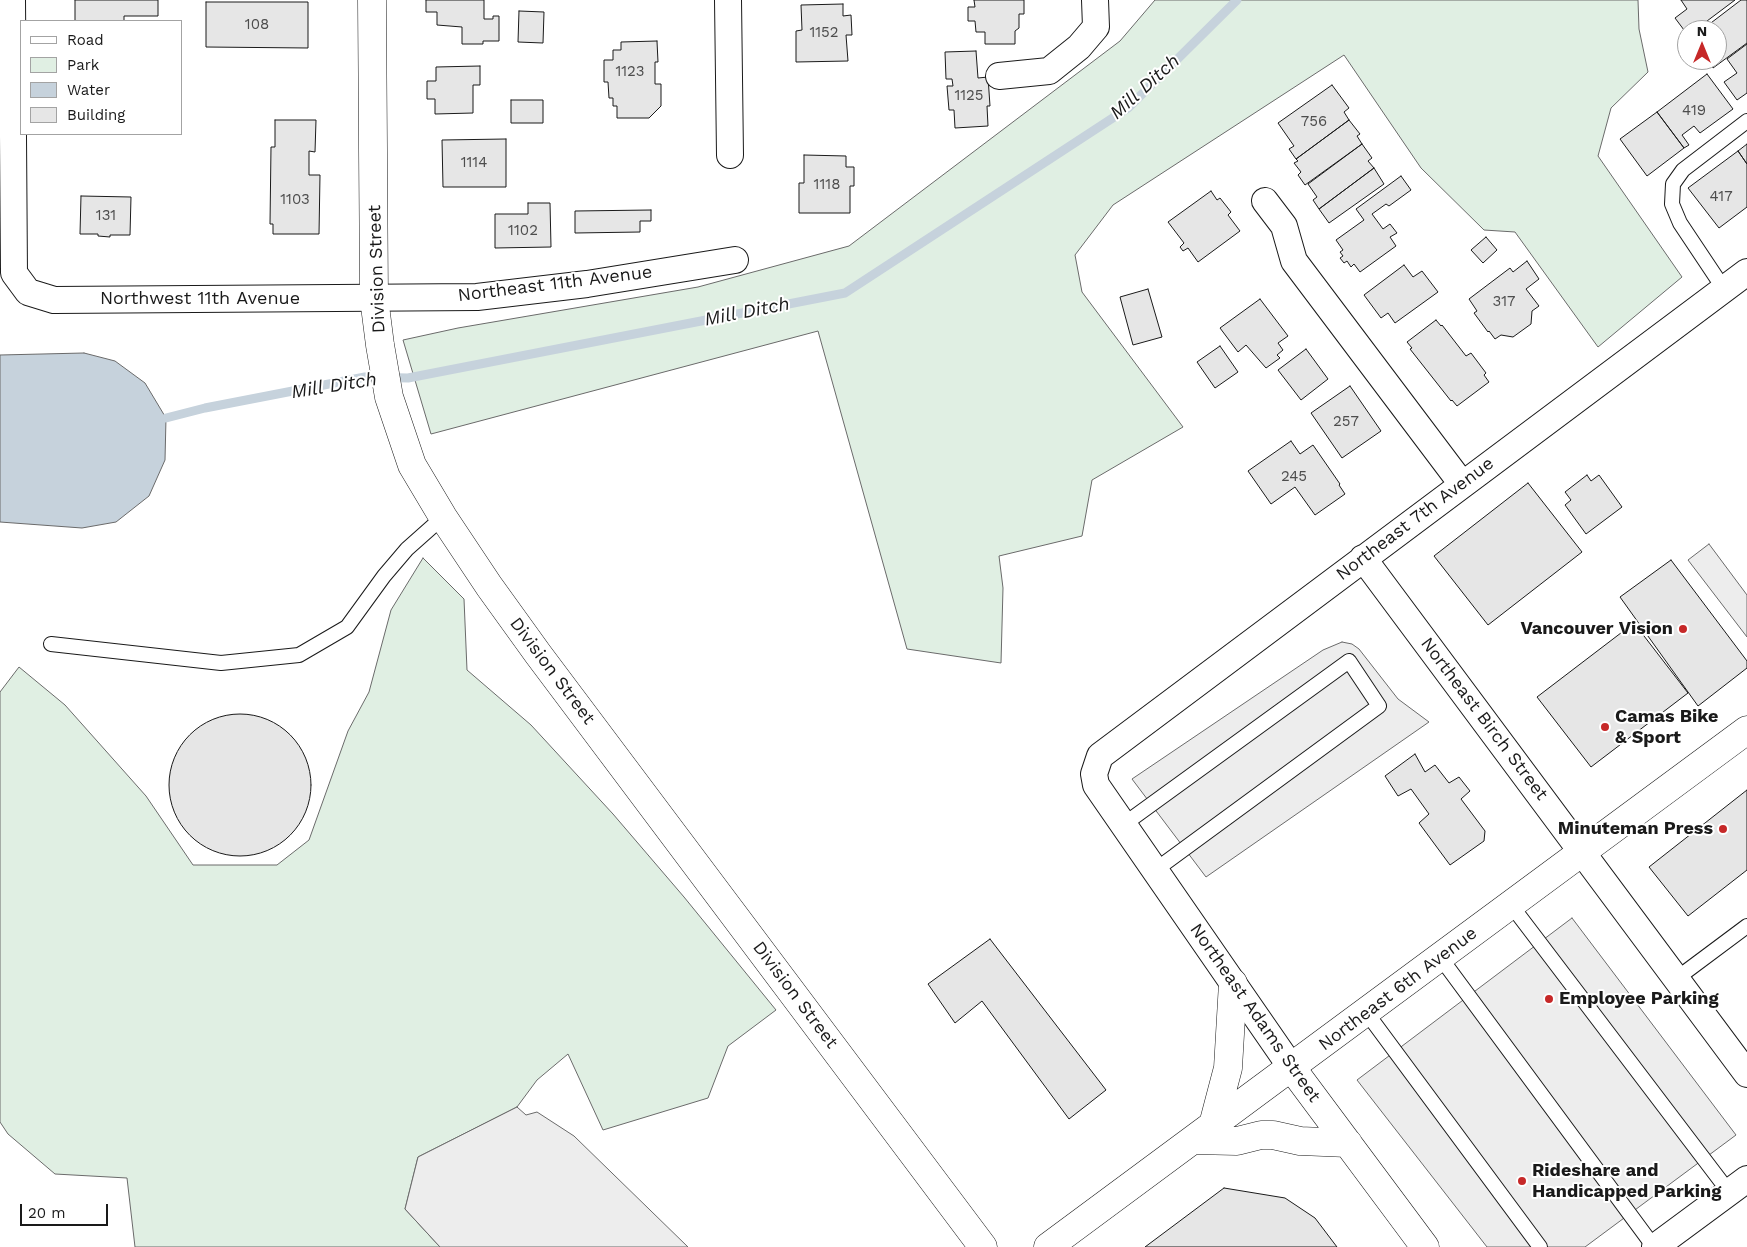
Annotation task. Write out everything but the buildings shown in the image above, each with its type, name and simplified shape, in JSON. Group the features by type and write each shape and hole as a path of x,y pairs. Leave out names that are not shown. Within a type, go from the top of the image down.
{"street":[{"path":"12,0 14,280"},
{"name":"Division Street","path":"372,0 374,298 389,397 412,465 443,517 489,586 544,662 983,1247"},
{"path":"728,0 730,155"},
{"path":"999,76 1049,71 1079,47 1096,27 1095,0"},
{"path":"1265,201 1284,226 1294,261 1462,484"},
{"name":"Northeast 11th Avenue","path":"374,298 477,296 587,284 735,260"},
{"name":"Northeast 7th Avenue","path":"1094,774 1100,756 1112,745 1747,272"},
{"name":"Northwest 11th Avenue","path":"14,280 54,300 374,298"},
{"name":"Northeast Birch Street","path":"1364,558 1747,1074"},
{"name":"Northeast 6th Avenue","path":"1048,1247 1747,730"},
{"name":"Northeast Adams Street","path":"1094,774 1096,785 1291,1068 1425,1247"},
{"path":"1233,983 1228,1068 1203,1132 1238,1141 1261,1135 1273,1135 1300,1141 1348,1143"},
{"path":"1654,1247 1738,1186"}],"lane":[{"path":"1724,289 1680,223 1672,204 1673,184 1683,170 1747,121"},
{"path":"51,644 221,663 300,655 348,626 384,576 407,549 443,517"},
{"path":"1123,825 1349,661 1379,706 1154,871"},
{"path":"1511,905 1738,1186"},
{"path":"1676,979 1747,926"},
{"path":"1440,958 1654,1247"},
{"path":"1366,1012 1540,1247"}],"green space":[{"path":"1155,0 1638,0 1639,29 1648,72 1611,108 1598,156 1682,277 1598,347 1515,232 1484,230 1421,168 1344,55 1113,205 1075,255 1082,292 1183,427 1092,480 1082,536 999,556 1003,588 1001,663 907,649 818,331 431,434 403,340 458,328 698,287 849,246 1120,41"},
{"path":"423,558 464,599 467,670 531,725 613,814 684,897 776,1010 728,1046 708,1098 603,1130 568,1054 537,1080 517,1107 418,1157 405,1209 440,1247 135,1247 127,1178 55,1174 8,1134 0,1122 0,692 19,667 65,705 146,796 193,865 277,865 309,840 348,731 369,692 391,610"}],"shaded area":[{"path":"1709,544 1747,595 1747,637 1688,560"},
{"path":"1342,642 1352,644 1359,649 1398,699 1429,722 1206,877 1132,779 1323,650"},
{"name":"Employee Parking","path":"1572,918 1736,1135 1585,1247 1487,1247 1357,1080"},
{"path":"517,1107 526,1115 537,1112 574,1136 688,1247 440,1247 405,1209 418,1157"}],"water":[{"path":"84,353 115,361 145,383 166,418 165,460 149,496 116,522 82,528 0,522 0,355"}],"waterway":[{"name":"Mill Ditch","path":"166,418 205,408 365,377 408,378 845,293 1128,108 1237,0"}],"place":[{"name":"Vancouver Vision","path":"1683,629"},
{"name":"Camas Bike & Sport","path":"1605,727"},
{"name":"Minuteman Press","path":"1723,829"},
{"name":"Employee Parking","path":"1549,999"},
{"name":"Rideshare and Handicapped Parking","path":"1522,1181"}]}
